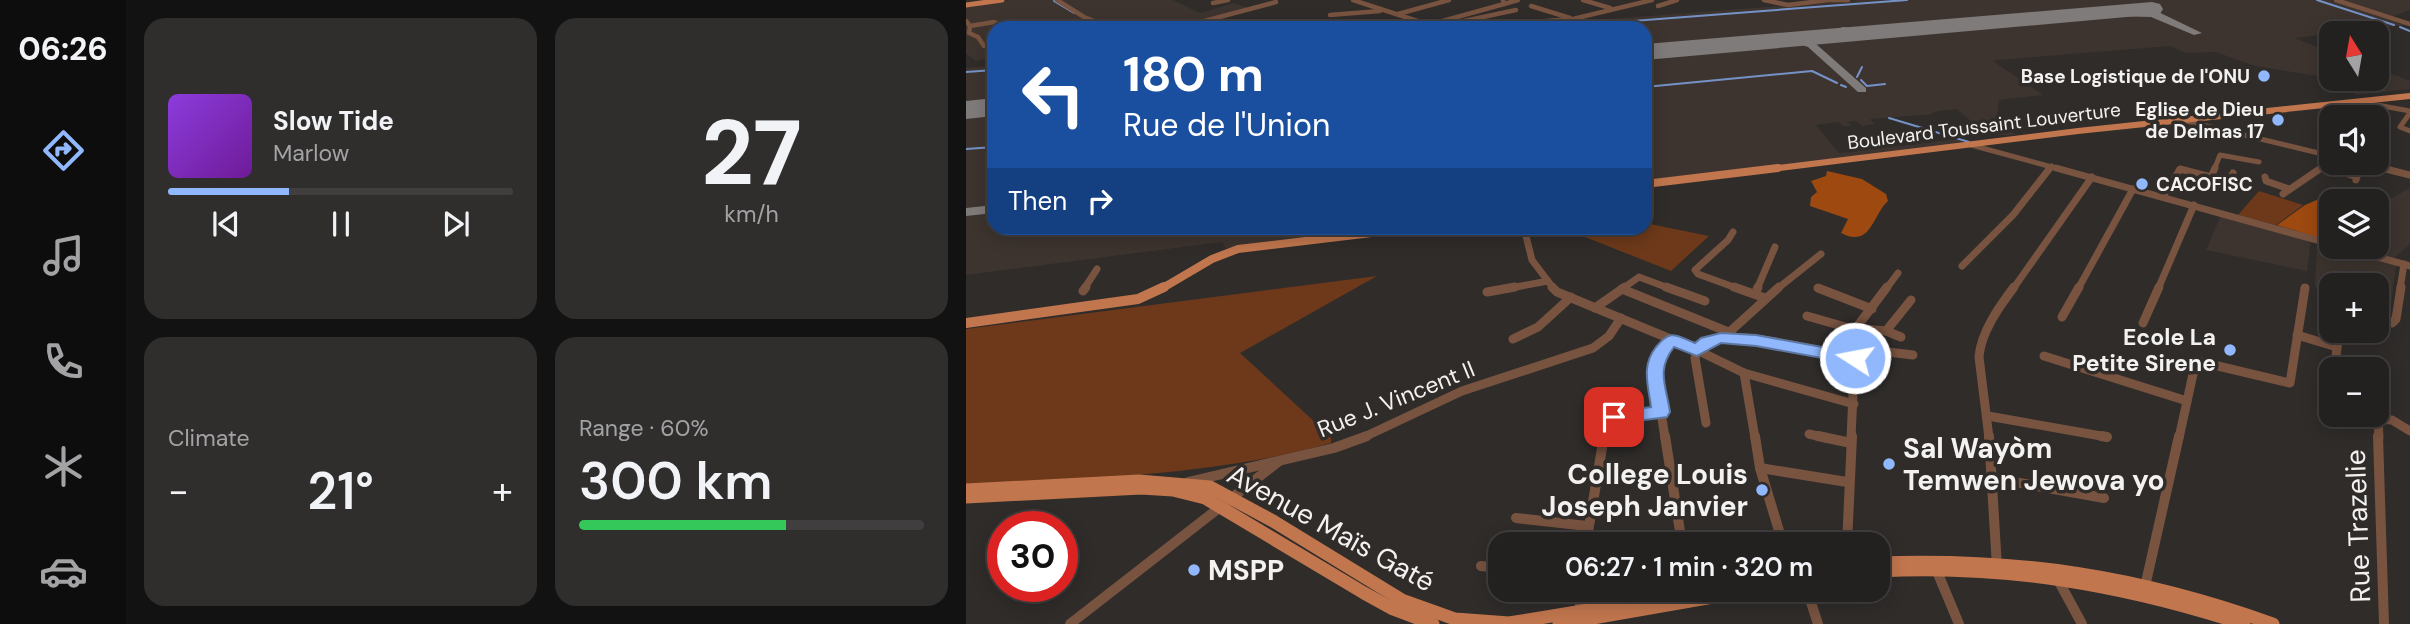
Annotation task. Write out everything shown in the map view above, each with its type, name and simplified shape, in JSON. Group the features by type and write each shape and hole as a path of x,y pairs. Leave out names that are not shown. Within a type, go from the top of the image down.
{"main road":[{"path":"966,5 1002,0"},
{"name":"Boulevard Toussaint Louverture","path":"1652,183 2182,120 2410,96"},
{"path":"966,323 1138,299 1155,294 1214,257 1238,249 1355,235"},
{"name":"Avenue Maïs Gaté","path":"966,490 1139,481 1179,486 1219,506 1363,593 1393,609 1433,624"},
{"name":"Avenue Maïs Gaté","path":"966,497 1179,486 1210,487 1233,498 1402,600 1455,619 1509,623 1647,602"},
{"path":"1890,562 1932,559 2095,573 2249,621 2273,624"},
{"path":"1890,571 1997,566 2057,578 2145,589"},
{"name":"Avenue Maïs Gaté","path":"1559,624 1658,602"}],"street":[{"path":"1057,0 1096,21"},
{"path":"1213,3 1228,0"},
{"path":"1353,0 1417,21"},
{"path":"1395,14 1449,0"},
{"path":"1442,21 1518,0"},
{"path":"1583,0 1613,9"},
{"path":"1547,21 1573,19 1652,0"},
{"path":"1658,6 1677,0"},
{"path":"1769,0 1785,5 1848,0"},
{"path":"2336,0 2410,22"},
{"path":"1204,21 1276,2"},
{"path":"1531,6 1573,19"},
{"path":"1330,15 1382,10"},
{"path":"1468,21 1516,10"},
{"path":"987,22 968,23 969,33 987,46"},
{"path":"2361,102 2410,112 2400,127 2410,131"},
{"path":"2182,120 2319,153"},
{"path":"1971,145 2319,241"},
{"path":"2211,177 2220,155 2259,162"},
{"path":"1962,266 2013,215 2052,166"},
{"path":"2163,197 2179,169 2230,179 2233,173"},
{"path":"2265,177 2266,181 2286,192 2319,170"},
{"path":"2389,170 2410,175"},
{"path":"2353,175 2357,180"},
{"path":"1997,566 1988,416 1979,357 1982,337 2001,305 2092,177"},
{"path":"2062,317 2133,188"},
{"path":"2143,323 2194,205"},
{"path":"1733,232 1728,240 1695,270 1707,278 1765,298"},
{"path":"1526,235 1532,260 1558,292 1697,350 1744,373 1854,404"},
{"path":"1755,294 1775,247"},
{"path":"1706,423 1695,359 1697,350 1707,342 1731,333 1765,298 1821,254"},
{"path":"2385,259 2407,265 2396,319 2392,323"},
{"path":"1083,291 1097,269"},
{"path":"1847,532 1847,482 1854,404 1856,328 1898,274"},
{"path":"1595,307 1639,277 1705,301"},
{"path":"1488,292 1548,281"},
{"path":"1818,288 1872,309"},
{"path":"2145,589 2193,374 2201,362 2287,383 2305,288"},
{"path":"1622,289 1731,333"},
{"path":"1513,339 1538,327 1570,297"},
{"path":"1886,331 1911,300"},
{"path":"1807,316 1856,328 1886,331 1901,337"},
{"name":"Rue J. Vincent II","path":"1179,486 1222,472 1334,448 1372,434 1462,391 1593,348 1609,335 1621,318"},
{"path":"2297,335 2337,347"},
{"path":"1721,338 1855,353 1913,355"},
{"path":"1671,340 1656,359 1654,367 1680,532"},
{"path":"2336,357 2338,343"},
{"path":"2044,356 2188,401"},
{"path":"1744,373 1760,468 1779,532"},
{"path":"1587,532 1606,422 1614,417 1661,412"},
{"path":"1988,416 2107,437"},
{"name":"Rue Trazelie","path":"2384,624 2378,419 2392,420 2410,431"},
{"path":"1809,434 1851,443"},
{"path":"1070,624 1279,461"},
{"path":"1760,468 1847,482"},
{"path":"1992,478 2104,498"},
{"path":"1516,518 1587,526"},
{"path":"1480,566 1488,567"},
{"path":"1936,569 1959,624"},
{"path":"2057,578 2082,624"},
{"path":"1579,613 1580,602"},
{"path":"1811,602 1818,624"}],"shaded area":[{"path":"1011,0 1173,0 1200,13 1234,3 1251,9 1204,21 987,21 987,59 976,61 966,54 966,6"},
{"path":"1860,0 2331,0 2405,25 2389,27 2389,21 2319,21 2319,35 2294,38 2319,47 2319,77 2256,66 2215,52 2186,53 2170,46 1993,61 2043,95 1999,100 1996,121 2016,135 1987,135 1957,109 1932,112 1934,114 1870,119 1875,124 1862,126 1856,121 1848,122 1851,126 1843,126 1839,122 1816,125 1839,153 1957,139 1965,143 1652,180 1652,21 1582,21"},
{"path":"2338,0 2410,0 2410,10 2391,17"},
{"path":"987,66 987,235 1337,235 1226,248 1222,242 966,275 966,68"},
{"path":"2389,73 2410,81 2410,89 2357,95 2349,91 2389,91"},
{"path":"1827,171 1862,179 1886,194 1888,201 1870,228 1859,237 1841,233 1848,219 1810,206 1811,197 1817,192 1811,181 1826,176"},
{"path":"2410,188 2410,244 2392,260 2389,259 2389,199"},
{"path":"2259,191 2303,205 2276,225 2238,215"},
{"path":"2319,199 2319,238 2277,225 2305,205"},
{"path":"2221,215 2311,240 2307,271 2206,250"},
{"path":"1652,224 1709,236 1671,271 1580,235 1652,235"},
{"path":"2317,242 2319,259 2375,259 2396,265 2391,306 2389,273 2319,273 2319,288 2315,287"},
{"path":"1377,276 1240,353 1331,437 1331,443 1241,463 1196,469 966,485 966,329"}],"waterway":[{"path":"1632,21 1907,0"},
{"path":"2317,0 2394,25"},
{"path":"1054,1 1074,13"},
{"path":"2400,27 2410,31"},
{"path":"1857,77 1862,67"},
{"path":"966,72 987,70"},
{"path":"1652,86 1812,71 1837,83"},
{"path":"1861,80 1867,86 1885,84"},
{"path":"1841,85 1846,87"},
{"path":"1889,118 1969,142"},
{"path":"966,149 987,148"}],"taxiway":[{"path":"2115,12 2134,7 2145,9 2152,14"},
{"path":"2145,11 2152,14"},
{"path":"2112,13 2152,14"},
{"path":"2152,14 2197,33"},
{"path":"1811,45 1814,40 1837,31 1848,30 1859,34 1851,38 1832,36"},
{"path":"1792,40 1811,45"},
{"path":"1811,45 1862,90"},
{"path":"966,212 987,210"}],"runway":[{"path":"1652,51 2152,9"},
{"path":"966,110 987,108"}],"place":[{"name":"Base Logistique de l'ONU","path":"2264,76"},
{"name":"Eglise de Dieu de Delmas 17","path":"2278,120"},
{"name":"CACOFISC","path":"2142,184"},
{"name":"Ecole La Petite Sirene","path":"2230,350"},
{"name":"Sal Wayòm Temwen Jewova yo","path":"1889,464"},
{"name":"College Louis Joseph Janvier","path":"1762,490"},
{"name":"MSPP","path":"1194,570"}],"route":[{"path":"1614,417 1661,412 1654,367 1656,359 1671,340 1697,350 1707,342 1721,338 1756,341 1855,358"}]}
